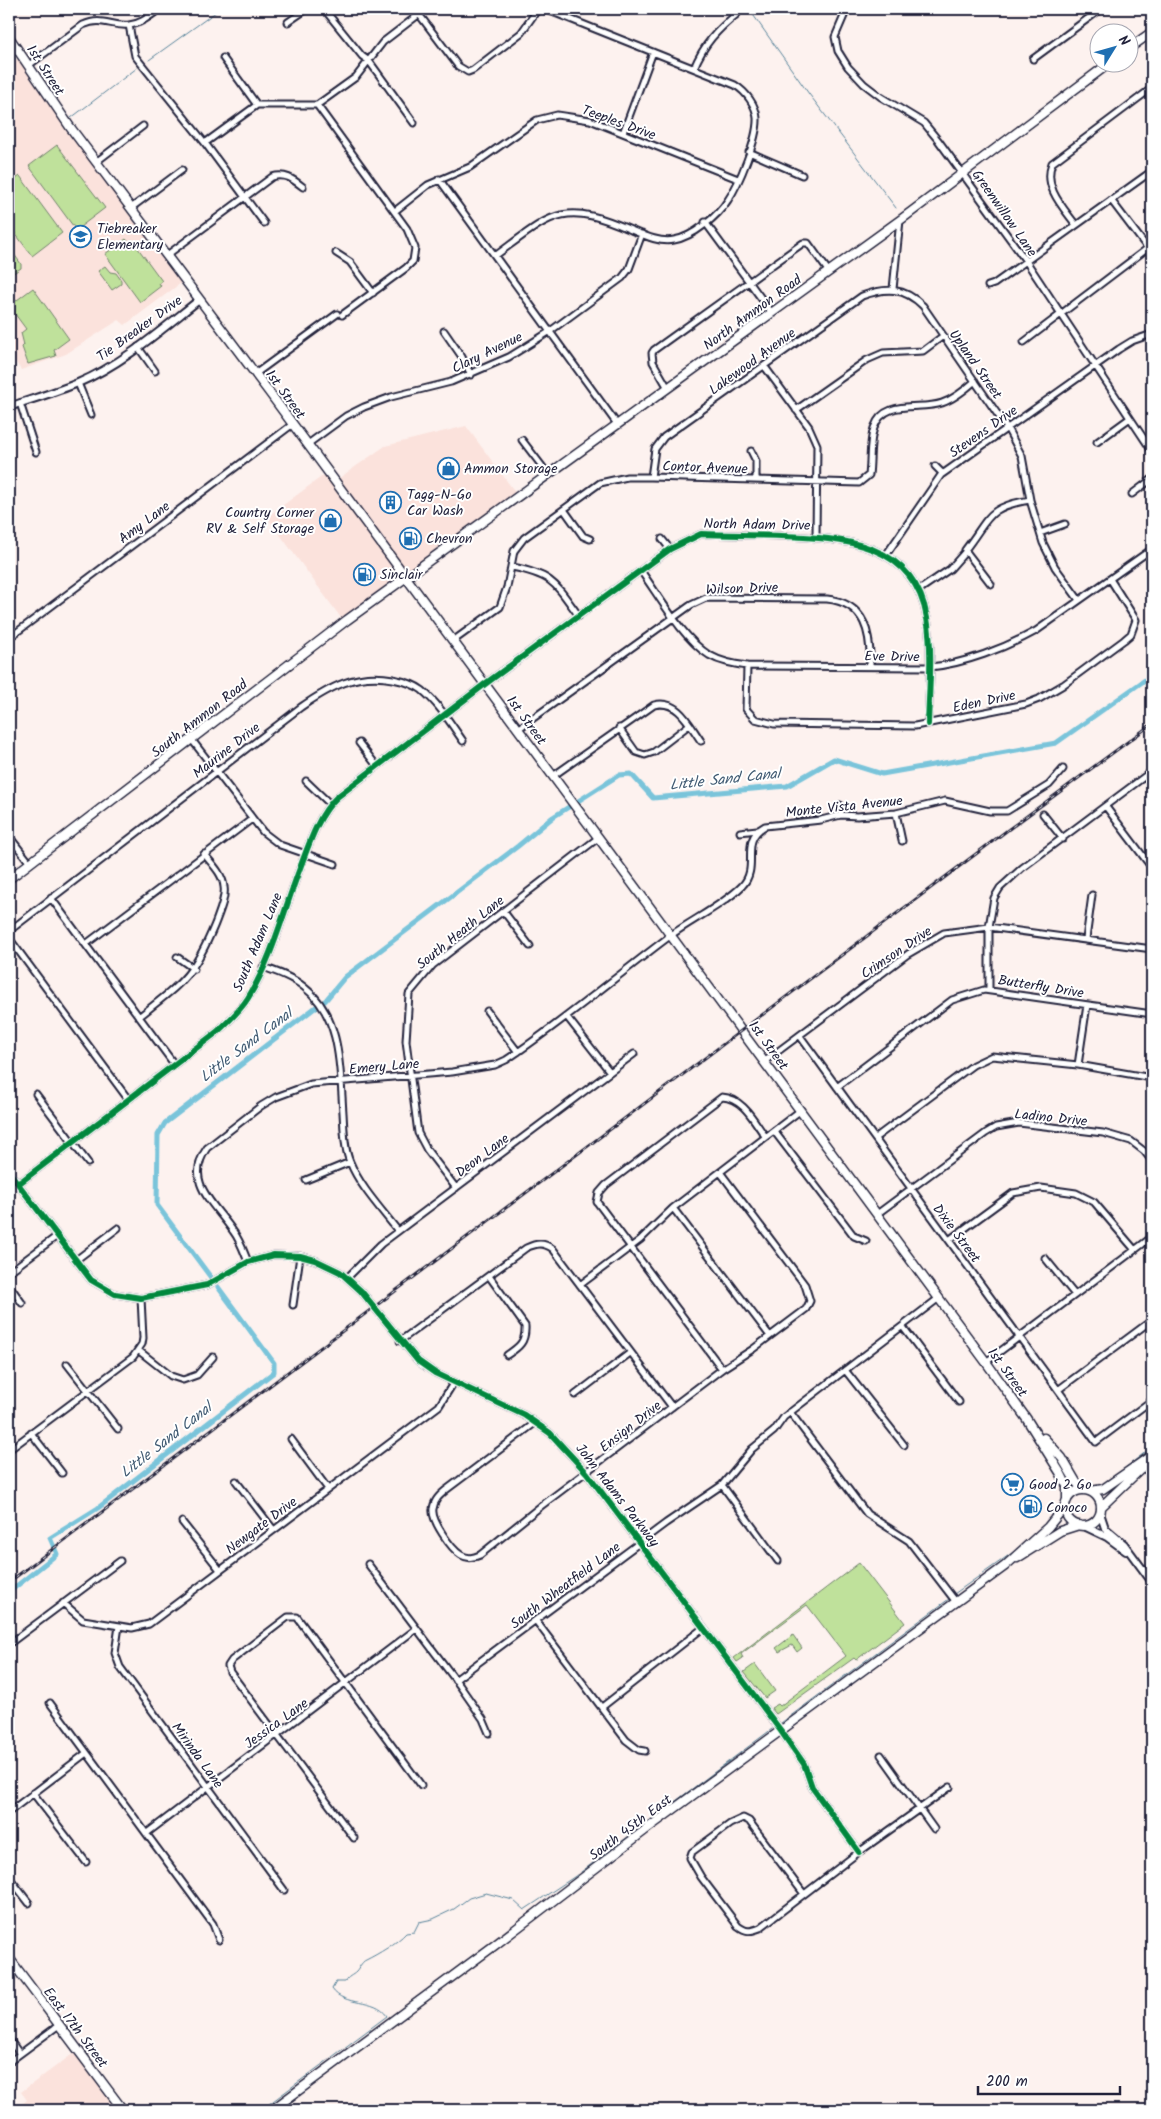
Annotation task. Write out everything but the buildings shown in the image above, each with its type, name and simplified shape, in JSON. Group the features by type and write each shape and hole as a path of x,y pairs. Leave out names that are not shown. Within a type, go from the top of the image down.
{"main road":[{"path":"1138,42 1152,32"},
{"name":"1st Street","path":"9,37 29,65 45,93 256,374 765,1061 1026,1418"},
{"name":"North Ammon Road","path":"406,577 830,272 1098,72"},
{"name":"South Ammon Road","path":"9,879 406,577"},
{"path":"1026,1418 1062,1458 1076,1482 1097,1496 1101,1510"},
{"path":"1026,1418 1064,1478 1068,1517 1082,1526 1094,1523 1101,1510 1152,1456"},
{"path":"1066,1503 1075,1492 1104,1489 1152,1456"},
{"name":"South 45th East","path":"1005,1566 1048,1527 1066,1503"},
{"name":"South 45th East","path":"272,2110 502,1940 648,1828 1005,1566 1060,1531 1082,1526"},
{"name":"East 17th Street","path":"9,1958 123,2110"}],"street":[{"path":"29,65 83,25 92,21 102,20 129,25 143,20 160,9"},
{"path":"288,22 307,9"},
{"path":"324,9 362,56 369,61 414,123"},
{"path":"205,143 256,105 317,105 356,77 383,42 417,11 426,9"},
{"path":"417,11 458,66 468,72 512,41 538,9"},
{"path":"495,256 540,223 562,214 590,215 667,241 684,237 705,222 729,200 749,152 756,127 754,107 745,93 735,84 545,9"},
{"name":"Greenwillow Lane","path":"847,9 835,38 838,51 848,67 864,84 881,97 924,123 963,173 1026,262 1152,452"},
{"path":"1089,9 1093,15"},
{"path":"1033,59 1101,9"},
{"path":"694,68 706,43 714,33 737,14"},
{"path":"129,25 135,56 205,143 264,223"},
{"path":"623,133 653,52"},
{"path":"223,58 256,105"},
{"path":"1076,225 1054,194 1049,182 1052,163 1152,88"},
{"path":"256,374 372,293 410,264 414,256 415,248 395,211 317,105"},
{"name":"Teeples Drive","path":"395,211 428,185 470,167 545,117 558,115 590,120 738,178"},
{"path":"96,162 143,126"},
{"path":"749,152 802,175"},
{"path":"132,208 182,170"},
{"path":"988,286 1026,262 1152,171"},
{"path":"167,255 276,176 288,177 303,187"},
{"path":"439,179 617,424"},
{"path":"1112,200 1152,254"},
{"path":"893,289 900,220"},
{"path":"705,222 772,313"},
{"name":"Clary Avenue","path":"308,444 346,416 364,406 470,375 525,348 622,278 629,269 642,234"},
{"path":"668,388 653,362 652,353 654,350 749,281 803,243 808,243 830,272"},
{"path":"1024,342 1148,248"},
{"path":"336,254 350,262 372,293"},
{"name":"Upland Street","path":"893,289 914,297 1007,428 1022,456 1030,500 1040,533 1055,567 1079,600"},
{"name":"Lakewood Avenue","path":"651,477 655,449 664,437 862,296 880,290 893,289"},
{"name":"Tie Breaker Drive","path":"9,407 78,383 138,347 199,300"},
{"path":"444,331 462,357 470,375"},
{"name":"Stevens Drive","path":"886,554 942,474 1118,350 1132,341 1152,334"},
{"path":"796,410 875,356 883,353 923,350 942,336"},
{"path":"138,347 155,371"},
{"path":"764,367 809,427 817,445 816,537"},
{"name":"Contor Avenue","path":"453,641 500,607 518,545 556,514 564,511 600,483 627,477 863,482 869,475 873,429 884,413 896,408 930,406 944,403 974,381"},
{"path":"78,383 91,415"},
{"path":"20,403 36,452"},
{"path":"1097,442 1130,418"},
{"name":"Amy Lane","path":"9,638 292,424"},
{"path":"522,440 548,474"},
{"path":"751,451 756,461 756,480"},
{"path":"936,466 942,474"},
{"path":"1132,494 1152,479"},
{"path":"919,590 950,569 965,552 982,524 994,511 1011,503 1030,500"},
{"path":"564,511 583,536 590,539"},
{"path":"1040,533 1065,524"},
{"name":"North Adam Drive","path":"485,684 670,549 702,534 816,537 850,542 886,554 904,571 919,590 927,617 930,667 928,724"},
{"path":"662,539 670,549"},
{"name":"Eve Drive","path":"641,571 674,617 709,655 721,661 747,666 930,667 949,665 1020,639 1152,549"},
{"path":"965,552 991,584"},
{"path":"512,567 535,571 549,577 579,616"},
{"name":"Eden Drive","path":"747,666 746,709 755,719 763,722 812,726 928,724 986,713 1039,699 1131,634 1136,620 1110,579"},
{"name":"Wilson Drive","path":"518,729 674,617 706,598 834,600 850,606 863,619 868,630 870,666"},
{"name":"Maurine Drive","path":"9,931 301,707 328,689 346,680 362,677 386,678 417,686 444,715 464,741"},
{"name":"South Adam Lane","path":"18,1184 232,1018 248,998 263,967 305,854 330,804 485,684"},
{"path":"552,776 648,707 665,703 674,706 701,741"},
{"path":"618,728 636,752 645,755 654,752 689,725"},
{"path":"192,740 263,832 280,845 335,864"},
{"path":"359,743 377,766"},
{"name":"Monte Vista Avenue","path":"740,832 758,830 765,826 821,820 841,815 857,816 896,813 945,801 990,811 1007,811 1049,785 1059,776 1063,769"},
{"path":"989,989 989,927 994,898 1000,888 1022,868 1152,771"},
{"path":"306,781 330,804"},
{"path":"840,805 841,815"},
{"path":"1106,807 1152,868"},
{"path":"896,813 902,841"},
{"path":"1043,814 1063,839"},
{"path":"86,944 252,819"},
{"path":"671,936 741,887 750,871 751,839 758,830"},
{"path":"9,836 30,863"},
{"name":"South Heath Lane","path":"456,1188 427,1150 418,1133 406,1041 409,994 433,965 598,838"},
{"path":"140,1016 172,991 194,969 218,917 224,894 222,878 204,854"},
{"path":"1086,939 1092,895"},
{"path":"51,898 174,1064"},
{"path":"504,912 530,946"},
{"name":"Crimson Drive","path":"765,1061 923,944 944,933 989,927 1086,939 1152,950"},
{"name":"Emery Lane","path":"248,1262 235,1234 203,1192 199,1182 198,1172 202,1155 218,1138 260,1106 276,1097 311,1084 411,1076 495,1065 518,1052 567,1017 671,936"},
{"path":"9,938 128,1099"},
{"path":"177,957 194,969"},
{"path":"263,967 289,978 304,987 321,1006 332,1026 339,1059 350,1162 363,1184 398,1231"},
{"name":"Butterfly Drive","path":"837,1087 952,1000 989,989 1152,1014"},
{"path":"1078,1065 1086,1005"},
{"path":"487,1011 518,1052"},
{"path":"567,1017 610,1072"},
{"name":"Dixie Street","path":"800,1036 1096,1442 1152,1400"},
{"name":"Deon Lane","path":"347,1278 398,1231 634,1054"},
{"path":"875,1138 984,1059 992,1056 1010,1056 1078,1065 1152,1078"},
{"path":"36,1094 88,1163"},
{"path":"722,1369 629,1248 597,1202 599,1193 606,1185 722,1097 732,1098 739,1102 765,1136"},
{"path":"580,1285 640,1240 673,1208 801,1110"},
{"name":"Ladino Drive","path":"877,1214 991,1130 1006,1124 1052,1126 1124,1138 1144,1151 1152,1160"},
{"path":"774,1131 854,1236 866,1241"},
{"path":"306,1180 350,1162"},
{"name":"John Adams Parkway","path":"9,1172 91,1280 102,1288 115,1294 141,1298 207,1285 248,1262 274,1255 300,1256 324,1264 347,1278 361,1291 400,1341 418,1360 435,1373 508,1406 535,1423 562,1445 587,1473 640,1543 781,1731 804,1764 812,1786 859,1852"},
{"name":"Ensign Drive","path":"535,1423 446,1490 435,1501 433,1517 456,1551 462,1556 471,1558 480,1555 541,1506 722,1369 806,1309 810,1302 805,1285 720,1172"},
{"path":"949,1240 1013,1193 1041,1188 1076,1193 1094,1202 1135,1250"},
{"path":"673,1208 770,1336"},
{"path":"76,1260 118,1228"},
{"path":"9,1272 57,1236"},
{"path":"986,1362 1152,1237"},
{"path":"400,1341 526,1248 535,1244 544,1244 553,1249 672,1408"},
{"path":"293,1305 300,1256"},
{"path":"1045,1258 1076,1295"},
{"path":"489,1276 525,1326 523,1343 507,1355"},
{"path":"9,1286 22,1303"},
{"path":"9,1450 138,1350 143,1338 141,1298"},
{"name":"South Wheatfield Lane","path":"455,1680 640,1543 722,1486 752,1449 774,1431 790,1412 939,1298"},
{"path":"1058,1390 1152,1320"},
{"path":"902,1327 959,1402"},
{"path":"138,1350 171,1376 183,1380 197,1375 213,1357"},
{"path":"575,1395 630,1353"},
{"path":"67,1364 118,1429"},
{"path":"845,1370 904,1445"},
{"name":"Newgate Drive","path":"63,1603 83,1620 132,1628 149,1624 439,1406 454,1382"},
{"path":"790,1412 867,1514 909,1541 956,1602"},
{"path":"31,1433 62,1474"},
{"path":"292,1439 328,1489"},
{"path":"236,1481 273,1529"},
{"path":"722,1486 778,1561"},
{"path":"1101,1510 1105,1528 1124,1544 1152,1582"},
{"path":"182,1522 220,1570"},
{"path":"1082,1526 1107,1536 1134,1559"},
{"path":"9,1644 120,1560"},
{"path":"368,1564 455,1680 483,1719 490,1733"},
{"path":"354,1838 230,1672 229,1663 291,1616 297,1617 421,1785"},
{"path":"536,1621 626,1740 639,1750 645,1751"},
{"name":"Mirinda Lane","path":"120,1626 115,1653 120,1667 284,1890"},
{"path":"602,1707 703,1628"},
{"name":"Jessica Lane","path":"147,1833 278,1736 416,1629"},
{"path":"50,1703 213,1924 219,1940"},
{"path":"9,1812 86,1754"},
{"path":"881,1755 934,1829"},
{"path":"804,1894 749,1821 743,1818 730,1824 692,1852 690,1858 693,1866 738,1926 745,1931 760,1928 859,1852 950,1787"},
{"path":"33,1793 86,1862"},
{"path":"9,1877 28,1903"},
{"path":"9,2062 59,2025"},
{"path":"9,2039 20,2053"}],"shaded area":[{"name":"Tiebreaker Elementary","path":"19,58 185,280 125,325 119,320 66,354 21,370 9,352 9,66"},
{"path":"466,426 518,496 344,622 267,517 328,472 335,481 385,446"},
{"path":"78,2050 123,2110 14,2110 27,2100 21,2092"}],"green space":[{"path":"57,145 105,208 76,230 29,166"},
{"path":"20,176 62,233 32,256 9,225 9,184"},
{"path":"126,239 129,242 132,240 162,281 159,283 161,286 140,302 105,254"},
{"path":"9,247 21,264 21,268 9,276"},
{"path":"105,266 110,272 116,273 121,280 121,284 112,290 98,271"},
{"path":"33,288 69,339 54,350 56,356 28,364 22,347 24,345 21,333 26,329 9,306"},
{"path":"859,1563 905,1623 856,1660 854,1658 776,1714 771,1708 778,1704 780,1706 846,1656 807,1605 741,1654 743,1658 737,1662 734,1658"},
{"path":"793,1635 802,1648 797,1652 792,1645 779,1652 776,1648"},
{"path":"755,1664 775,1691 765,1698 744,1672"}],"waterway":[{"path":"149,60 220,9"},
{"path":"749,9 809,94 896,208"},
{"path":"71,118 137,68"},
{"name":"Little Sand Canal","path":"325,1001 345,977 518,846 553,817 619,775 631,774 653,798 787,786 834,759 882,774 1056,743 1152,675"},
{"name":"Little Sand Canal","path":"212,1279 157,1205 158,1135 165,1123 316,1007"},
{"name":"Little Sand Canal","path":"9,1592 57,1554 50,1538 98,1508 274,1372 274,1363 218,1287"},
{"path":"1111,1479 1152,1447"},
{"path":"954,1594 1019,1548"},
{"path":"781,1723 949,1599"},
{"path":"581,1872 772,1729"},
{"path":"261,2110 387,2016 382,2010 344,1998 337,1995 332,1989 336,1982 345,1982 364,1961 398,1941 406,1933 414,1932 419,1922 433,1919 454,1909 469,1898 486,1893 513,1900 524,1910 577,1875"}],"railway":[{"path":"9,1582 1009,829 1152,724"}],"cycle path":[{"path":"18,1184 217,1032 241,1007 248,998 271,951 315,830 324,812 337,797 485,684 670,549 701,534 805,537 851,543 872,549 891,559 907,573 920,593 927,618 930,658 928,724"},
{"path":"9,1172 91,1280 115,1294 141,1298 207,1285 248,1262 274,1255 300,1256 315,1260 340,1272 361,1291 418,1361 435,1373 524,1415 550,1433 587,1473 781,1731 804,1764 812,1787 859,1852"}],"place":[{"name":"Tiebreaker Elementary","path":"81,236"},
{"name":"Ammon Storage","path":"448,468"},
{"name":"Tagg-N-Go Car Wash","path":"391,502"},
{"name":"Country Corner RV & Self Storage","path":"330,520"},
{"name":"Chevron","path":"410,538"},
{"name":"Sinclair","path":"364,574"},
{"name":"Good 2 Go","path":"1013,1484"},
{"name":"Conoco","path":"1030,1507"}]}
